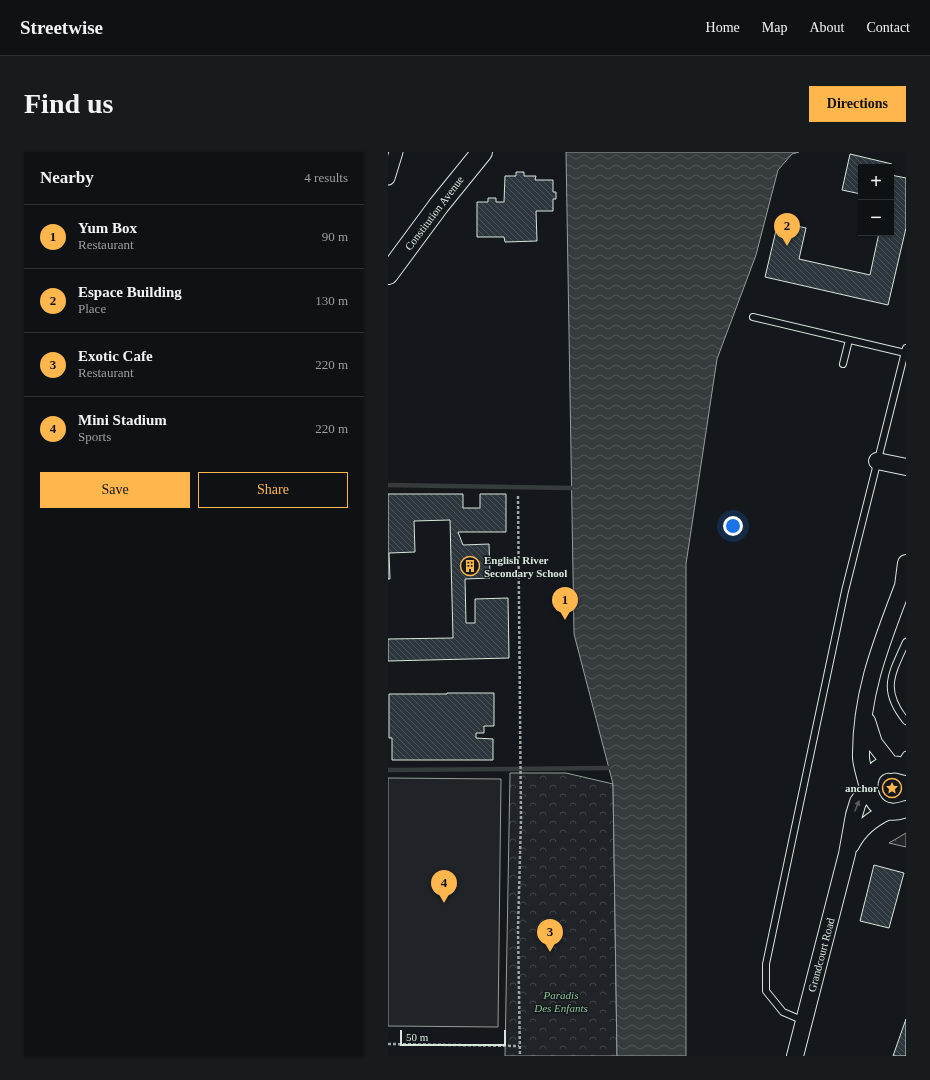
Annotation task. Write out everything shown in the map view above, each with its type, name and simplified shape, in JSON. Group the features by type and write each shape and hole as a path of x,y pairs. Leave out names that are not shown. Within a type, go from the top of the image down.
{"main road":[{"name":"Constitution Avenue","path":"388,274 439,205 482,152"}],"street":[{"path":"388,178 396,152"},
{"path":"877,461 906,468"},
{"path":"906,563 905,582 871,672 866,704 861,759 868,788 876,804 889,811 897,812 906,809"},
{"path":"866,704 869,731 878,751 900,763"},
{"path":"847,854 854,815 858,802 868,788 870,778 875,771 883,766 900,763"},
{"path":"847,854 854,839 862,830 880,815 889,811"},
{"name":"Grandcourt Road","path":"795,1056 847,854"}],"lane":[{"path":"754,317 849,340 905,351 846,592 766,964 766,991 783,1012 804,1021"},
{"path":"843,364 849,340"},
{"path":"906,642 895,667 891,681 890,693 895,706 906,721"}],"path":[{"path":"518,496 521,779 518,929 520,1056"},
{"path":"388,1044 520,1046"}],"green space":[{"name":"Paradis Des Enfants","path":"510,773 566,773 613,784 617,1056 505,1056"},
{"path":"388,778 501,779 498,1027 388,1026"},
{"path":"906,833 906,847 889,843"}],"water":[{"path":"566,152 799,152 792,154 778,170 756,255 717,359 686,564 686,1056 617,1056 613,784 574,634"}],"building":[{"path":"850,154 892,164 858,164 858,193 842,190"},
{"path":"516,172 524,172 524,176 536,176 535,180 553,180 553,192 556,192 556,199 553,199 553,211 536,211 537,241 505,242 504,237 477,237 477,202 488,202 488,198 496,198 496,202 504,202 505,176 516,176"},
{"path":"894,176 906,178 906,228 888,305 765,277 778,222 806,228 799,259 870,275 878,236 894,236"},
{"name":"English River Secondary School","path":"388,494 463,494 463,508 480,508 480,494 506,494 506,532 458,532 463,545 489,544 490,578 465,579 466,623 475,623 475,599 508,598 509,658 388,661 388,639 453,638 450,520 414,521 415,552 389,553 390,579 388,579"},
{"path":"494,693 494,726 484,726 484,733 476,733 476,738 493,739 493,760 392,760 392,738 389,738 389,694"},
{"path":"874,865 904,873 889,928 860,921"},
{"path":"906,1019 906,1056 893,1056"}],"waterway":[{"path":"388,485 571,488"},
{"path":"388,770 608,768"}],"place":[{"name":"Espace Building","path":"787,246"},
{"name":"English River Secondary School","path":"470,566"},
{"name":"Yum Box","path":"565,620"},
{"name":"anchor","path":"892,788"},
{"name":"Mini Stadium","path":"444,903"},
{"name":"Exotic Cafe","path":"550,952"}]}
